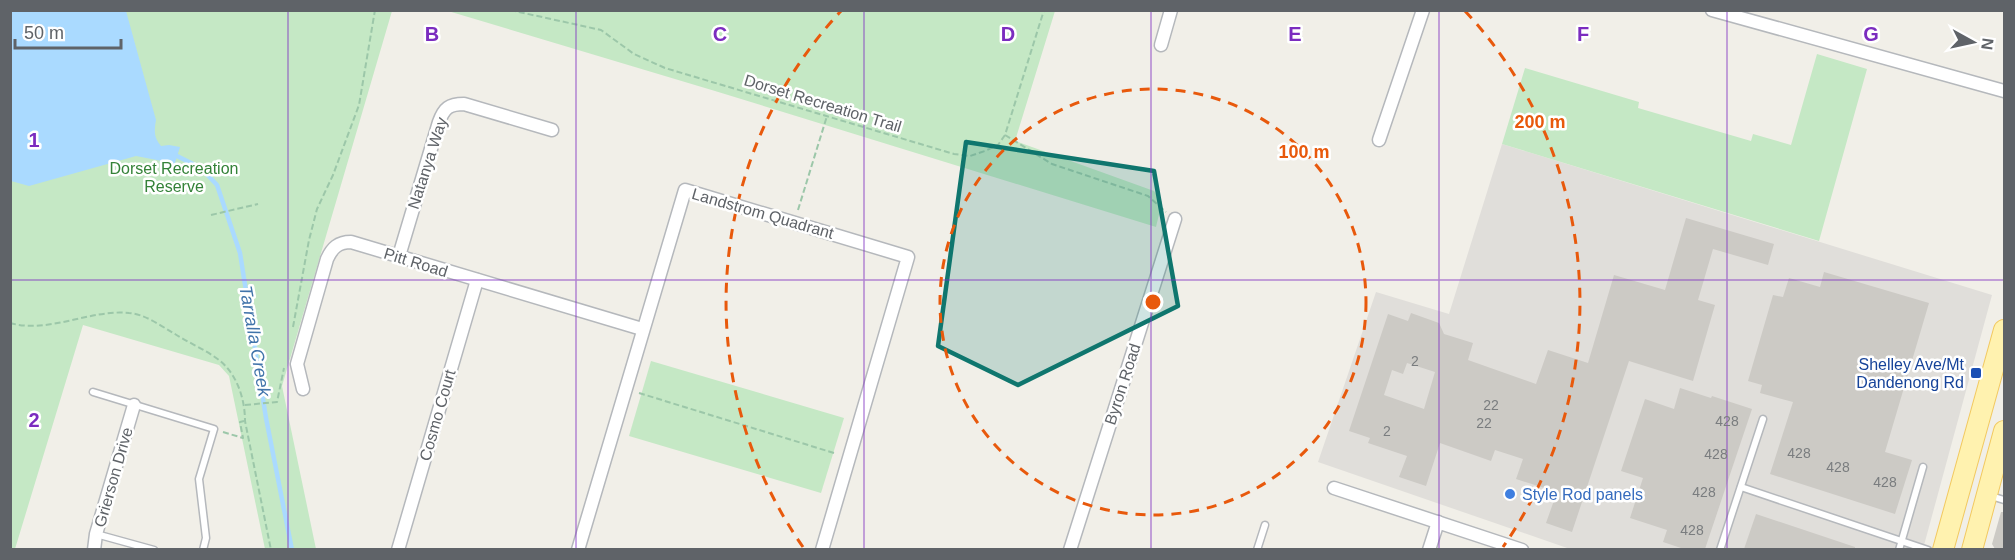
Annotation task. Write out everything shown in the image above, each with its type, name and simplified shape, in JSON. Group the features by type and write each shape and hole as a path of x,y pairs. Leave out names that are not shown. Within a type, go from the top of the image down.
{"main road":[{"path":"1943,549 2004,330"},
{"path":"1972,549 1996,497 1995,467 2004,431"},
{"path":"1969,459 1995,467"}],"street":[{"path":"1161,45 1171,10"},
{"path":"1379,140 1423,10"},
{"path":"1712,10 2004,91"},
{"name":"Natanya Way","path":"399,256 442,112 447,107 464,104 552,130"},
{"name":"Landstrom Quadrant","path":"578,549 685,190 908,256 822,549"},
{"name":"Byron Road","path":"1070,549 1175,219"},
{"name":"Pitt Road","path":"303,389 297,364 331,251 336,245 351,242 642,329"},
{"name":"Cosmo Court","path":"398,549 477,280"},
{"name":"Grierson Drive","path":"94,549 96,534 134,405"},
{"path":"1334,488 1522,549"},
{"path":"1429,549 1438,522"}],"lane":[{"path":"93,392 214,429 199,480 206,538 203,549"},
{"path":"1720,549 1763,419"},
{"path":"1899,549 1923,467"},
{"path":"1741,487 1928,549"},
{"path":"1257,549 1265,525"},
{"path":"96,534 154,549"}],"path":[{"path":"293,326 317,209 333,175 359,105 375,10"},
{"name":"Dorset Recreation Trail","path":"510,10 601,30 634,54 665,68 954,154 970,156 998,145 1005,135"},
{"path":"1044,10 1005,135 1052,164 1148,196 1175,219"},
{"path":"795,222 827,116"},
{"path":"211,216 258,204"},
{"path":"10,323 23,326 98,314 132,313 153,321 219,360 233,376 245,405 245,421 271,549"},
{"path":"245,405 277,402 286,359"},
{"path":"639,393 834,453"},
{"path":"214,429 243,438 240,422 245,421"}],"highlighted area":[{"path":"966,142 1154,171 1178,306 1018,385 938,346"}],"shaded area":[{"path":"1502,144 1992,295 1923,549 1570,549 1318,462 1376,292 1449,314"}],"green space":[{"name":"Dorset Recreation Reserve","path":"10,11 392,11 282,386 316,549 265,549 229,376 219,365 83,325 15,549 11,549"},
{"path":"448,11 1055,11 1015,141 1154,191 1162,202 1156,227 715,91"},
{"path":"1817,54 1867,69 1819,241 1502,144 1525,68 1639,102 1638,108 1751,141 1753,134 1791,145"},
{"path":"651,361 844,418 821,493 629,436"}],"water":[{"path":"11,10 126,11 156,120 157,140 161,146 180,147 174,166 136,156 29,186 11,181"}],"building":[{"path":"1686,218 1774,244 1768,265 1713,249 1698,300 1715,305 1693,381 1629,361 1572,532 1546,523 1557,492 1516,479 1523,459 1495,450 1491,461 1440,443 1426,486 1399,477 1407,456 1368,443 1370,438 1349,431 1388,314 1408,321 1411,313 1439,323 1444,334 1473,343 1468,360 1536,384 1548,350 1588,363 1614,275 1665,290","holes":["1407,363 1435,372 1424,409 1384,395 1392,370 1403,374"]},
{"path":"1824,272 1929,303 1885,452 1912,460 1895,514 1770,474 1793,402 1760,393 1762,385 1748,381 1773,295 1783,297 1789,278 1820,287"},
{"path":"1680,388 1752,409 1705,549 1684,549 1663,542 1667,530 1630,518 1643,478 1621,471 1645,399 1674,409"},
{"path":"2001,512 2004,512 2004,549 1995,549 1992,544"},
{"path":"1756,514 1855,547 1855,549 1744,549"}],"waterway":[{"name":"Tarralla Creek","path":"177,156 201,168 217,185 240,253 266,418 292,550"}],"place":[{"name":"Shelley Ave/Mt Dandenong Rd","path":"1976,373"},
{"name":"Style Rod panels","path":"1510,494"}]}
